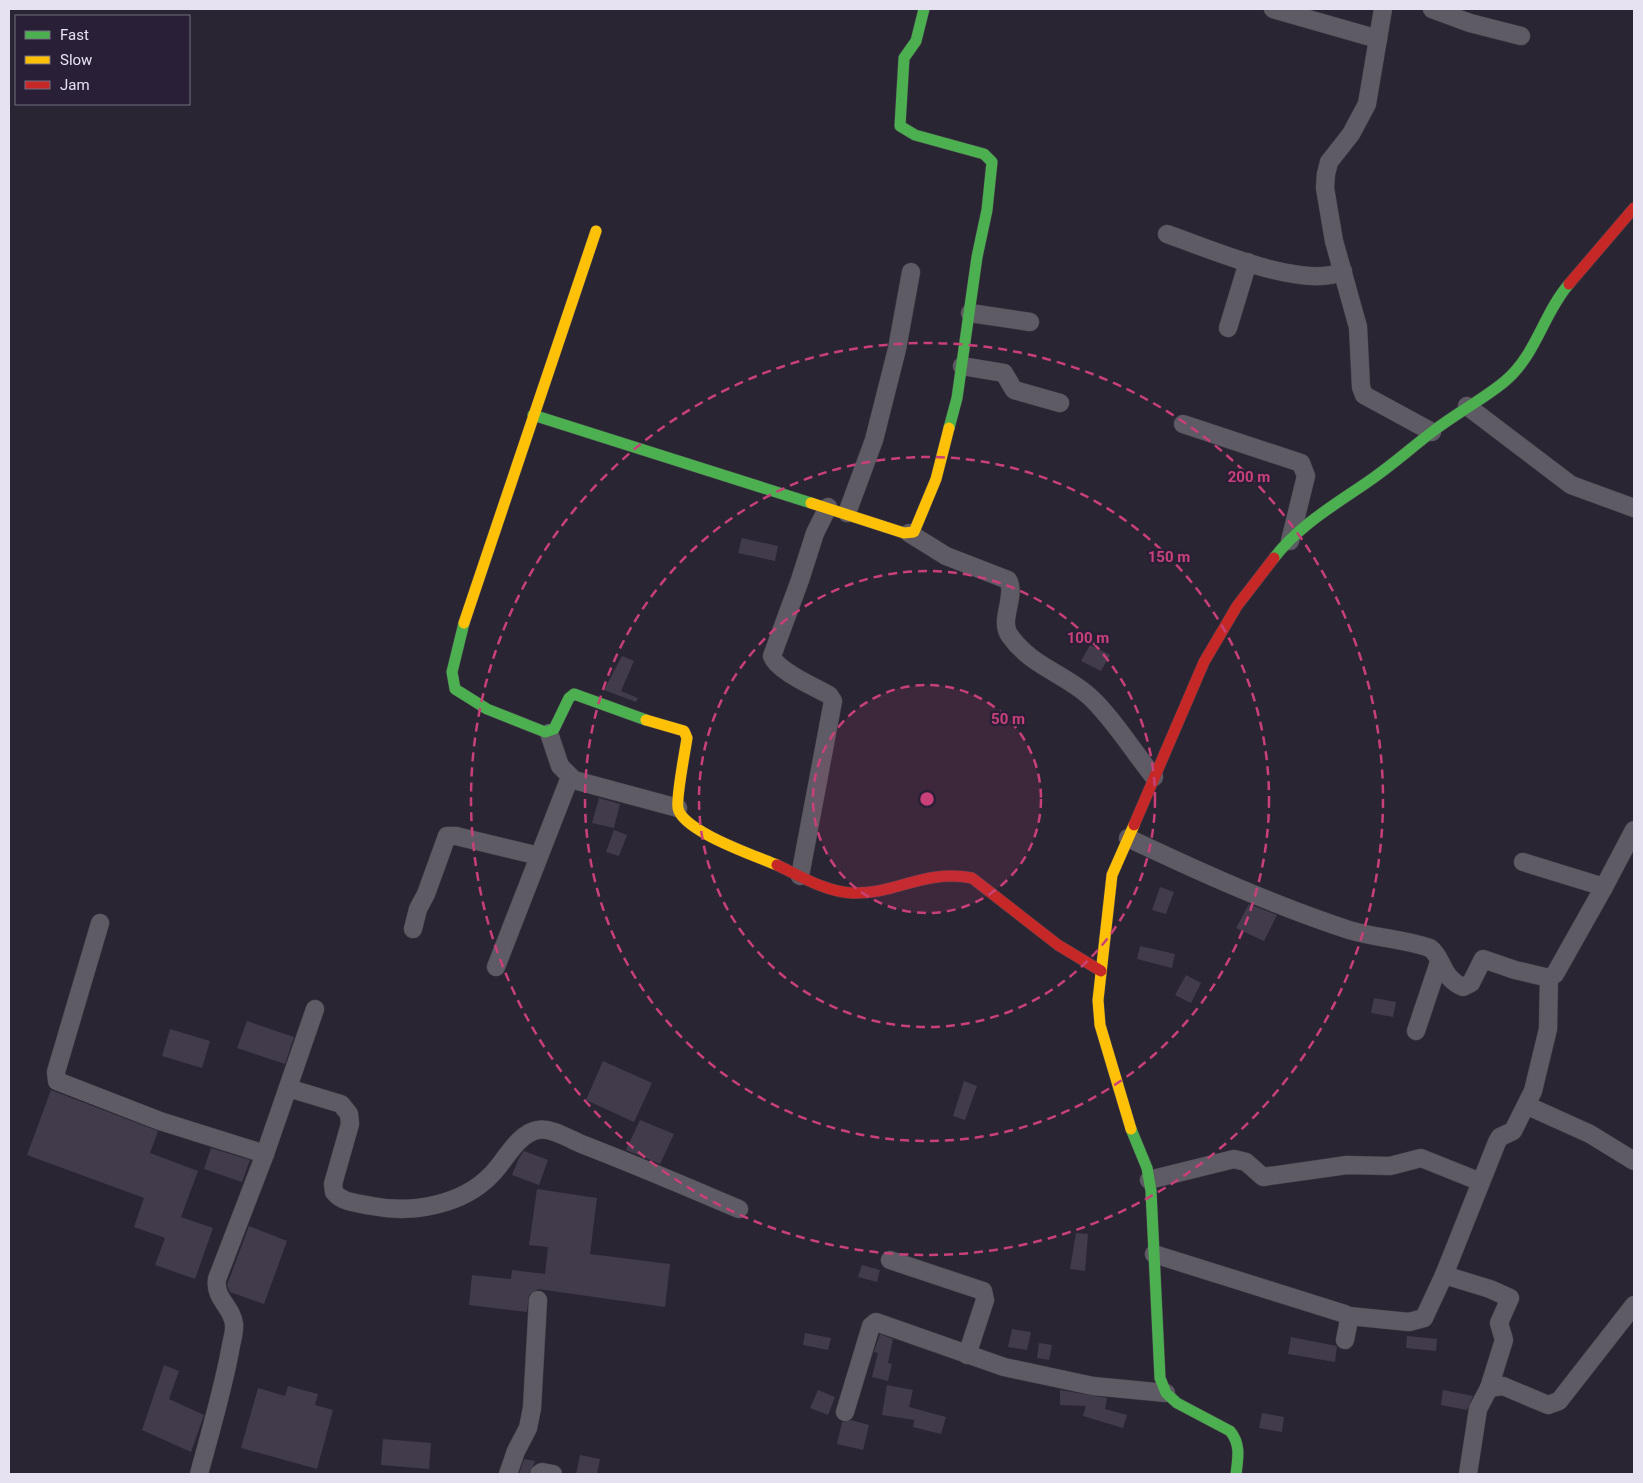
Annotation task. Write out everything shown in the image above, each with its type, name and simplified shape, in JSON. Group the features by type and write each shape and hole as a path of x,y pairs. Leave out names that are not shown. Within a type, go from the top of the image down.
{"street":[{"path":"909,534 917,528 946,447 962,366 987,210 992,162 984,154 915,136 900,126 904,58 916,42 924,9"},
{"path":"1272,9 1378,39"},
{"path":"1383,9 1367,104 1351,134 1329,162 1326,174 1326,196 1334,274 1358,327 1361,387 1364,395 1432,432"},
{"path":"1432,9 1470,23 1521,36"},
{"path":"1236,1474 1239,1448 1237,1438 1230,1431 1177,1403 1166,1393 1158,1367 1154,1254 1147,1168 1126,1115 1100,1025 1098,1000 1112,875 1204,662 1232,614 1277,554 1309,523 1405,456 1432,432 1504,382 1517,370 1526,359 1556,300 1634,208"},
{"path":"549,733 494,712 466,698 455,689 452,672 461,632 533,415 568,320 596,231"},
{"path":"1167,234 1279,272 1334,274"},
{"path":"1228,328 1248,262"},
{"path":"847,513 874,440 896,349 910,272"},
{"path":"970,313 1030,322"},
{"path":"962,366 1004,373 1014,390 1060,403"},
{"path":"1467,406 1571,485 1634,508"},
{"path":"533,415 909,534 946,556 1008,580 1010,588 1006,628 1010,637 1044,668 1090,697 1154,777"},
{"path":"1183,424 1301,463 1306,476 1290,541"},
{"path":"800,876 833,701 829,695 788,672 772,656 815,533 828,508"},
{"path":"549,733 554,729 569,698 574,694 656,724 684,730 687,738 678,808 685,819 698,830 832,890 856,894 934,876 958,874 972,878 1058,945 1102,971"},
{"path":"549,733 560,766 570,777 583,784 678,808"},
{"path":"496,967 570,777"},
{"path":"1154,1254 1348,1316 1409,1322 1424,1318 1444,1275 1500,1137 1513,1131 1528,1106 1548,1029 1549,978 1560,967 1634,830"},
{"path":"413,929 418,909 426,894 447,836 456,836 539,856"},
{"path":"1128,838 1224,881 1331,924 1352,931 1430,948 1436,952 1443,970 1463,987 1471,983 1483,959 1510,969 1549,978"},
{"path":"1523,862 1604,887"},
{"path":"100,924 56,1072 57,1081 160,1122 266,1154"},
{"path":"1416,1031 1439,962"},
{"path":"198,1474 225,1378 234,1325 231,1315 215,1289 217,1279 266,1154 314,1009"},
{"path":"288,1088 341,1104 349,1114 350,1124 333,1184 334,1192 343,1200 393,1210 415,1209 468,1193 491,1176 521,1140 531,1132 539,1129 552,1132 624,1160 739,1208"},
{"path":"1528,1106 1590,1134 1634,1160"},
{"path":"1149,1180 1234,1159 1246,1162 1263,1177 1346,1165 1390,1166 1421,1158 1481,1182"},
{"path":"890,1260 983,1291 985,1300 967,1355"},
{"path":"1444,1275 1490,1289 1510,1298 1500,1323 1504,1340 1489,1388 1478,1409 1468,1474"},
{"path":"508,1474 516,1451 528,1428 532,1408 538,1300"},
{"path":"1489,1388 1503,1386 1548,1404 1559,1401 1634,1305"},
{"path":"1345,1340 1348,1316"},
{"path":"845,1412 871,1326 876,1322 1004,1367 1093,1386 1166,1393"},
{"path":"539,1474 542,1472 553,1474"}],"building":[{"path":"742,538 778,546 775,561 738,553"},
{"path":"1090,645 1110,655 1101,671 1081,661"},
{"path":"622,656 634,661 621,691 638,698 636,702 604,690"},
{"path":"599,798 620,804 614,828 592,823"},
{"path":"614,830 627,835 619,856 606,852"},
{"path":"1160,887 1174,892 1166,914 1152,910"},
{"path":"1249,904 1277,915 1264,941 1236,928"},
{"path":"1140,946 1175,954 1172,968 1137,959"},
{"path":"1186,975 1201,983 1191,1003 1175,995"},
{"path":"1374,998 1396,1002 1393,1017 1371,1013"},
{"path":"247,1021 294,1037 285,1064 237,1048"},
{"path":"170,1029 210,1041 202,1068 162,1056"},
{"path":"603,1061 652,1083 634,1122 586,1100"},
{"path":"964,1081 977,1086 965,1120 953,1116"},
{"path":"51,1090 158,1131 150,1153 198,1171 181,1217 213,1228 195,1279 155,1265 165,1238 134,1227 144,1198 27,1155"},
{"path":"640,1120 674,1134 660,1164 626,1150"},
{"path":"211,1148 250,1160 242,1182 204,1169"},
{"path":"524,1151 548,1160 539,1185 512,1175"},
{"path":"537,1189 597,1198 590,1254 670,1264 665,1307 538,1289 529,1295 527,1312 469,1305 472,1275 511,1279 512,1270 545,1274 548,1247 529,1245"},
{"path":"249,1226 287,1241 264,1304 230,1292 227,1285"},
{"path":"1076,1233 1088,1234 1085,1271 1070,1269"},
{"path":"862,1265 880,1270 877,1282 858,1277"},
{"path":"1012,1329 1031,1332 1027,1350 1008,1347"},
{"path":"805,1333 831,1338 828,1350 803,1345"},
{"path":"880,1334 893,1339 888,1363 892,1364 888,1381 872,1377 878,1353 874,1352"},
{"path":"1407,1336 1437,1339 1436,1351 1406,1348"},
{"path":"1291,1337 1337,1346 1335,1362 1288,1354"},
{"path":"1039,1343 1052,1345 1049,1360 1037,1358"},
{"path":"164,1365 179,1371 169,1399 204,1415 191,1452 142,1430"},
{"path":"887,1385 913,1390 909,1407 946,1417 941,1434 913,1427 914,1420 882,1415"},
{"path":"288,1386 318,1394 315,1405 333,1410 317,1469 241,1448 258,1388 285,1396"},
{"path":"818,1390 835,1397 828,1415 810,1408"},
{"path":"1060,1390 1107,1398 1105,1409 1127,1415 1123,1428 1083,1416 1086,1406 1060,1405"},
{"path":"1443,1390 1473,1396 1467,1410 1441,1405"},
{"path":"1262,1413 1284,1417 1282,1432 1259,1428"},
{"path":"851,1420 869,1425 863,1450 837,1444 842,1422"},
{"path":"383,1439 431,1443 429,1469 381,1465"},
{"path":"580,1455 600,1459 597,1474 576,1474"},
{"path":"524,1459 535,1461 528,1474 519,1474"}],"traffic: fast":[{"path":"924,9 916,41 904,58 900,126 915,135 984,154 992,162 987,210 977,257 957,398 949,428"},
{"path":"1274,558 1306,525 1377,475 1441,425 1487,395 1515,372 1532,347 1552,308 1569,284"},
{"path":"533,415 811,503"},
{"path":"464,623 452,672 455,689 487,709 545,732 554,729 569,698 574,694 646,720"},
{"path":"1131,1129 1147,1168 1151,1191 1160,1378 1166,1393 1177,1403 1230,1431 1237,1446 1236,1474"}],"traffic: slow":[{"path":"464,623 596,231"},
{"path":"811,503 904,533 914,532 936,479 949,428"},
{"path":"646,720 684,731 687,738 678,802 678,808 683,817 692,825 721,842 777,865"},
{"path":"1131,1129 1100,1025 1098,1000 1112,875 1134,825"}],"traffic: jam":[{"path":"1569,284 1634,208"},
{"path":"1134,825 1204,662 1237,606 1274,558"},
{"path":"777,865 823,887 852,893 867,893 939,877 972,878 1058,945 1101,971"}]}
